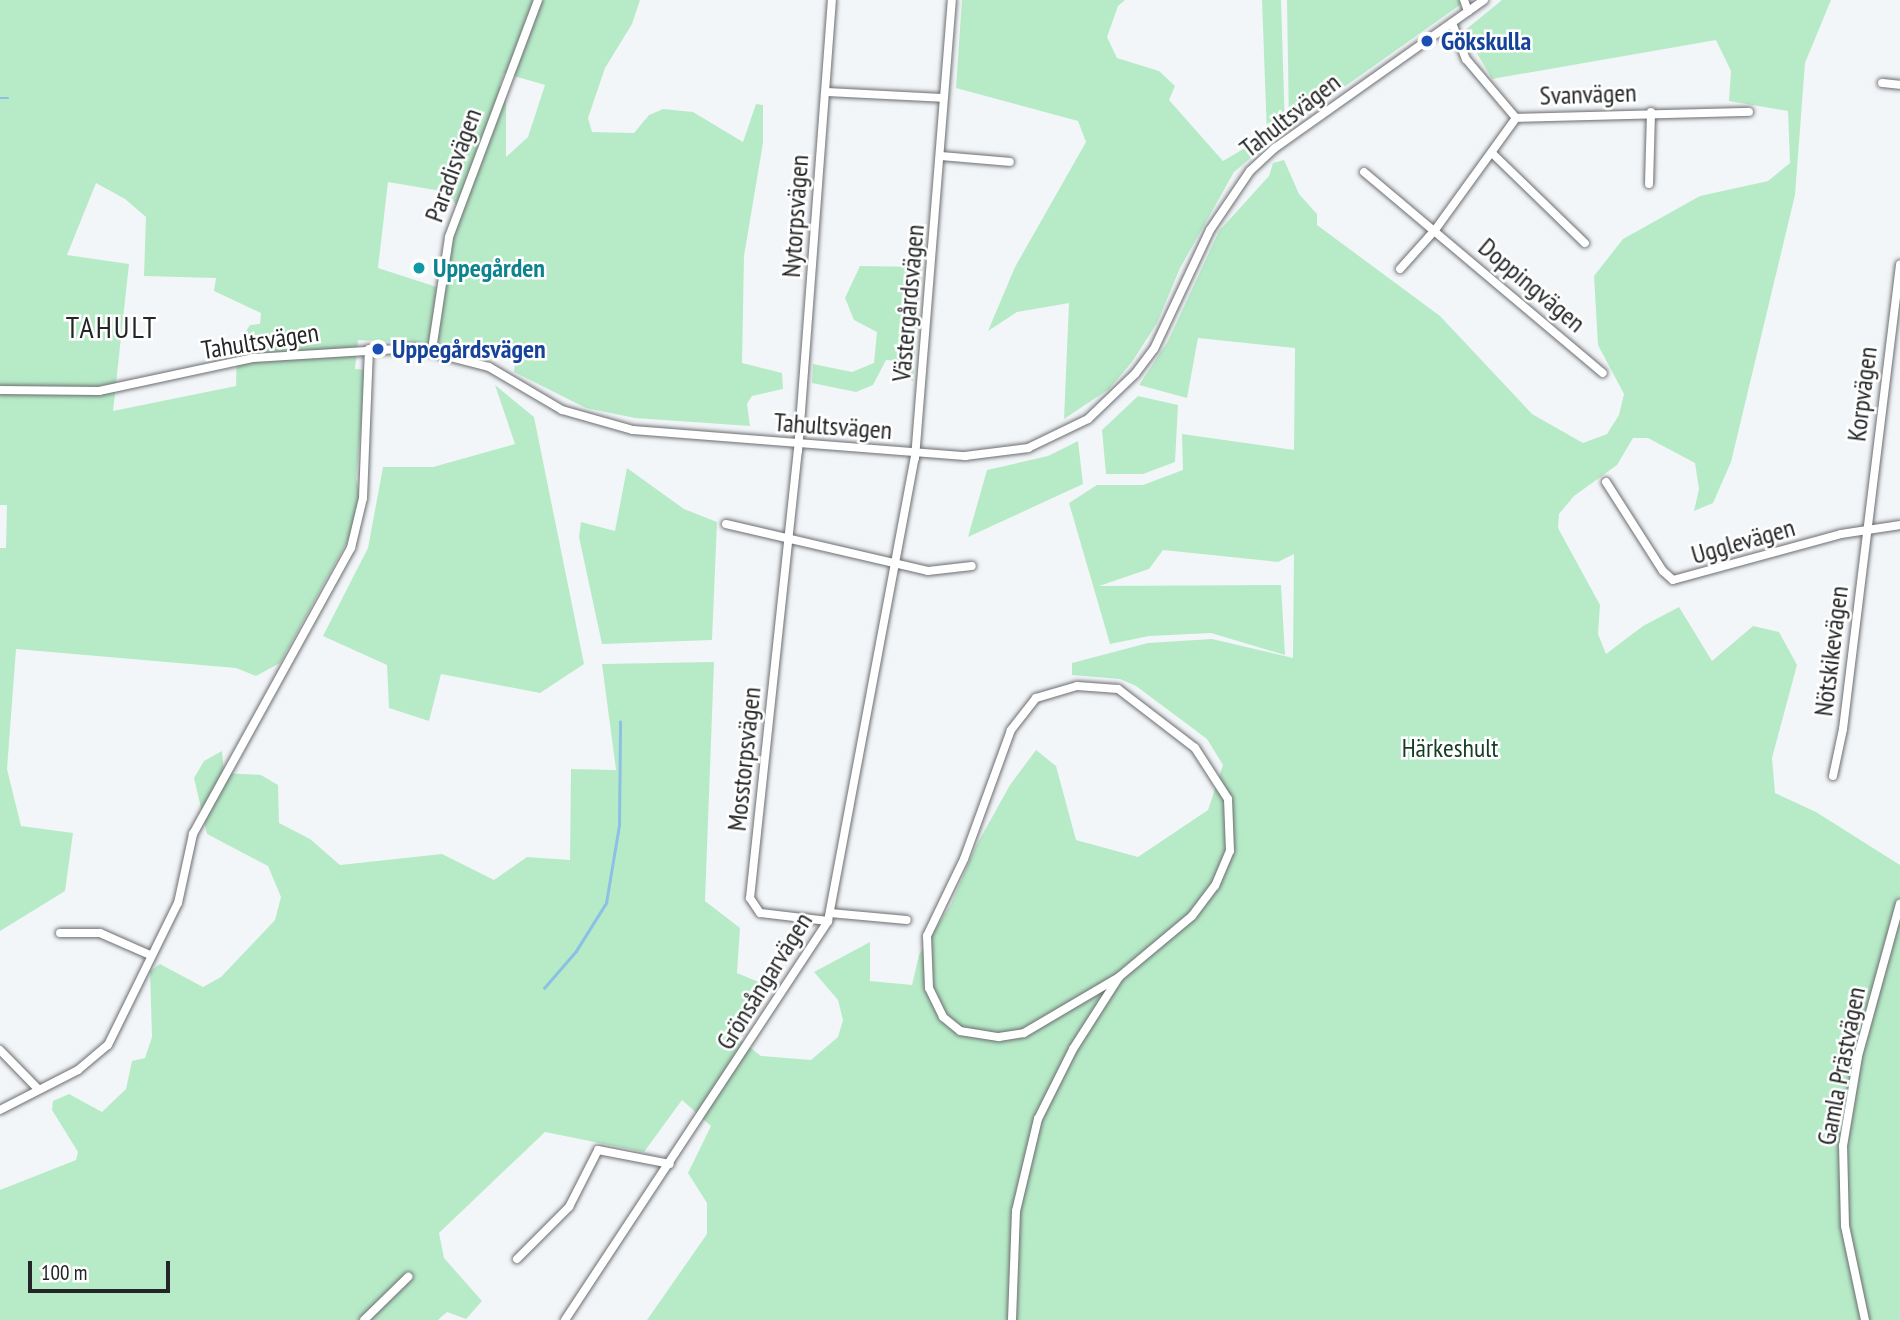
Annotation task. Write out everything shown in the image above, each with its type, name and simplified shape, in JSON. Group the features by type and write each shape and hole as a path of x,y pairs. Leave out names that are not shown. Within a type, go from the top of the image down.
{"street":[{"name":"Paradisvägen","path":"432,350 449,237 538,0"},
{"name":"Nytorpsvägen","path":"799,440 832,0"},
{"name":"Västergårdsvägen","path":"915,453 942,156 943,98 952,0"},
{"path":"1464,0 1468,11"},
{"name":"Tahultsvägen","path":"0,390 117,389 253,358 369,349 432,350 489,367 562,410 605,426 799,440 915,453 965,456 1011,452 1046,442 1088,419 1122,390 1154,349 1210,230 1250,171 1275,148 1484,0"},
{"name":"Svanvägen","path":"1452,23 1466,59 1516,118 1749,111"},
{"path":"1882,83 1900,85"},
{"path":"826,92 943,98"},
{"name":"Svanvägen","path":"1649,184 1651,112"},
{"path":"1400,269 1435,230 1493,154 1516,118"},
{"path":"1493,154 1585,243"},
{"path":"942,156 1010,163"},
{"name":"Doppingvägen","path":"1364,172 1603,373"},
{"name":"Korpvägen","path":"1865,530 1900,264"},
{"path":"0,1110 78,1070 108,1045 150,955 178,903 193,834 332,587 356,537 363,498 369,349"},
{"name":"Mosstorpsvägen","path":"799,440 750,898 760,913 907,920"},
{"name":"Grönsångarvägen","path":"565,1320 670,1164 829,917 899,562 915,453"},
{"name":"Ugglevägen","path":"1606,482 1673,580 1865,530 1900,525"},
{"path":"726,524 789,536 928,571 972,566"},
{"name":"Nötskikevägen","path":"1833,776 1843,729 1865,530"},
{"path":"1012,1320 1017,1211 1038,1119 1073,1049 1119,977 1177,932 1215,886 1230,851 1228,799 1195,748 1164,721 1118,689 1077,686 1036,698 1010,730 964,859 927,936 926,970 933,1003 943,1017 960,1031 999,1037 1024,1033 1119,977"},
{"name":"Gamla Prästvägen","path":"1865,1320 1845,1226 1843,1146 1858,1056 1900,904"},
{"path":"60,933 100,933 150,955"},
{"path":"0,1050 38,1089"},
{"path":"517,1259 569,1207 598,1150 670,1164"},
{"path":"363,1320 408,1277"}],"green space":[{"path":"0,0 640,0 632,24 605,68 588,118 592,132 634,133 649,115 663,109 693,112 743,142 756,104 763,105 763,143 744,256 742,363 782,373 783,389 752,396 747,404 750,426 635,418 586,408 514,372 516,345 510,343 488,358 446,345 358,340 355,369 366,370 356,479 360,495 350,536 280,663 256,676 236,668 16,649 7,769 21,826 73,833 65,891 0,931 0,548 6,548 7,505 0,505","holes":["504,73 545,85 528,137 506,157 506,82 499,87","388,182 447,192 459,209 443,289 378,268","96,183 125,199 146,217 144,276 216,278 214,291 261,313 260,324 250,325 237,345 236,386 113,411 129,264 67,255"]},
{"path":"962,0 1125,0 1118,6 1107,37 1117,58 1159,71 1175,86 1169,100 1223,161 1267,135 1262,0 1281,0 1285,129 1234,172 1180,268 1157,323 1132,362 1109,389 1064,419 1069,303 1017,312 988,331 1015,267 1086,142 1078,121 956,88"},
{"path":"1287,0 1467,0 1289,126"},
{"name":"Härkeshult","path":"1502,0 1831,0 1805,63 1795,195 1731,462 1713,503 1694,511 1699,489 1695,463 1648,438 1633,438 1617,465 1574,496 1559,514 1558,528 1600,605 1598,634 1606,654 1643,626 1679,607 1712,661 1753,626 1779,632 1797,665 1772,758 1775,793 1816,812 1900,865 1900,1320 647,1320 707,1234 707,1203 688,1173 711,1126 682,1100 644,1152 545,1132 439,1233 444,1258 482,1301 466,1319 447,1312 438,1320 0,1320 0,1190 76,1160 78,1152 52,1110 53,1101 69,1094 102,1112 126,1089 132,1061 145,1058 152,1037 150,971 160,964 203,987 221,977 275,920 281,897 268,866 207,834 194,778 204,761 222,751 224,773 261,775 278,785 279,823 310,839 340,865 442,854 494,880 527,857 570,860 571,769 616,770 602,664 714,662 705,901 740,928 737,973 768,986 738,1038 761,1056 811,1060 838,1037 843,1020 838,1000 814,972 870,942 870,981 912,985 919,955 951,904 976,846 1010,785 1036,750 1056,766 1076,840 1138,857 1208,810 1223,765 1207,739 1136,686 1120,679 1072,675 1072,663 1148,643 1212,639 1293,658 1294,554 1278,562 1163,550 1149,569 1099,586 1281,585 1285,655 1211,633 1149,636 1110,644 1069,503 1097,485 1143,485 1183,470 1182,434 1294,450 1295,348 1198,338 1187,398 1139,385 1168,341 1219,231 1269,176 1273,163 1284,160 1299,194 1317,214 1317,225 1440,316 1532,414 1583,443 1607,434 1619,415 1624,394 1598,345 1594,276 1623,239 1700,196 1768,181 1790,163 1788,111 1729,101 1731,71 1716,40 1492,79 1464,31"},
{"path":"860,266 921,267 913,381 900,374 899,361 886,360 873,385 856,392 812,383 813,364 852,372 874,363 877,332 854,320 845,298"},
{"path":"495,385 534,417 584,664 540,693 441,674 429,721 389,708 387,665 323,636 368,548 383,467 433,467 515,444"},
{"path":"1138,396 1178,405 1175,462 1143,474 1106,474 1102,430"},
{"path":"1078,441 1083,484 968,537 987,470 1048,456"},
{"path":"627,468 684,509 717,522 712,640 602,644 579,537 581,522 615,531"}],"waterway":[{"path":"0,98 8,98"},
{"path":"544,988 576,951 606,903 619,825 620,722"}],"place":[{"name":"Gökskulla","path":"1427,41"},
{"name":"Uppegården","path":"419,268"},
{"name":"Uppegårdsvägen","path":"378,349"}],"district":[{"name":"TAHULT","path":"112,327"}]}
